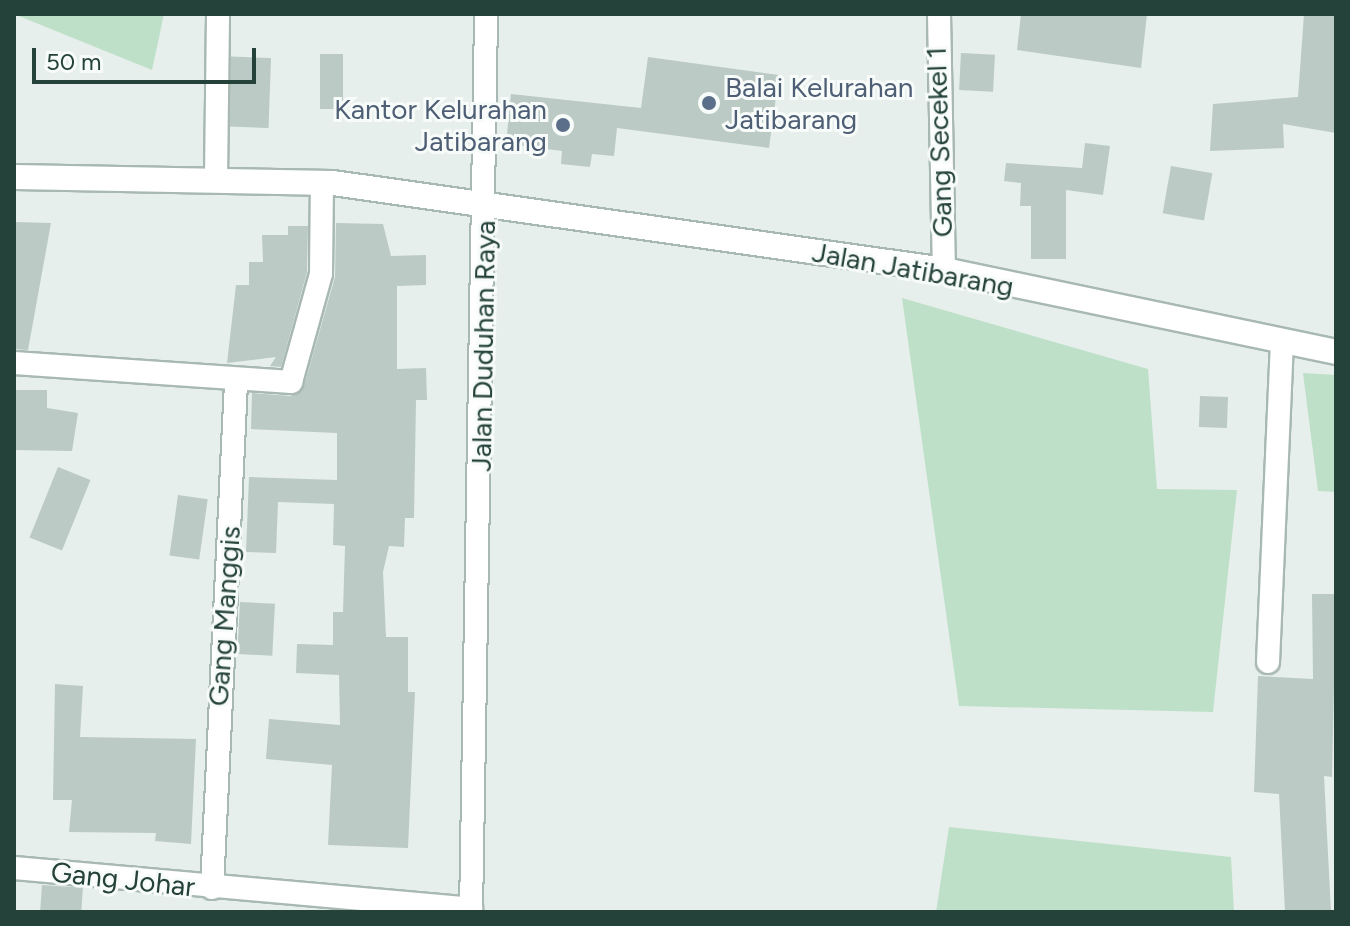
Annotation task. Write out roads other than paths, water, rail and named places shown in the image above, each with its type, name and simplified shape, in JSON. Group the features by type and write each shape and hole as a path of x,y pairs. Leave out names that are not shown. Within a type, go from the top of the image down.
{"street":[{"path":"216,179 218,14"},
{"path":"486,14 486,205"},
{"name":"Gang Secekel 1","path":"939,14 944,270"},
{"name":"Jalan Duduhan Raya","path":"14,177 322,182 486,205 471,910"},
{"path":"14,363 273,384 293,377 321,274 322,182"},
{"name":"Jalan Jatibarang","path":"486,205 944,270 1336,352"},
{"path":"1268,662 1282,343"},
{"name":"Gang Manggis","path":"212,888 236,382"},
{"name":"Gang Johar","path":"14,868 212,888 304,903 471,910"}],"place":[{"name":"Balai Kelurahan Jatibarang","path":"709,103"},
{"name":"Kantor Kelurahan Jatibarang","path":"563,125"}]}
